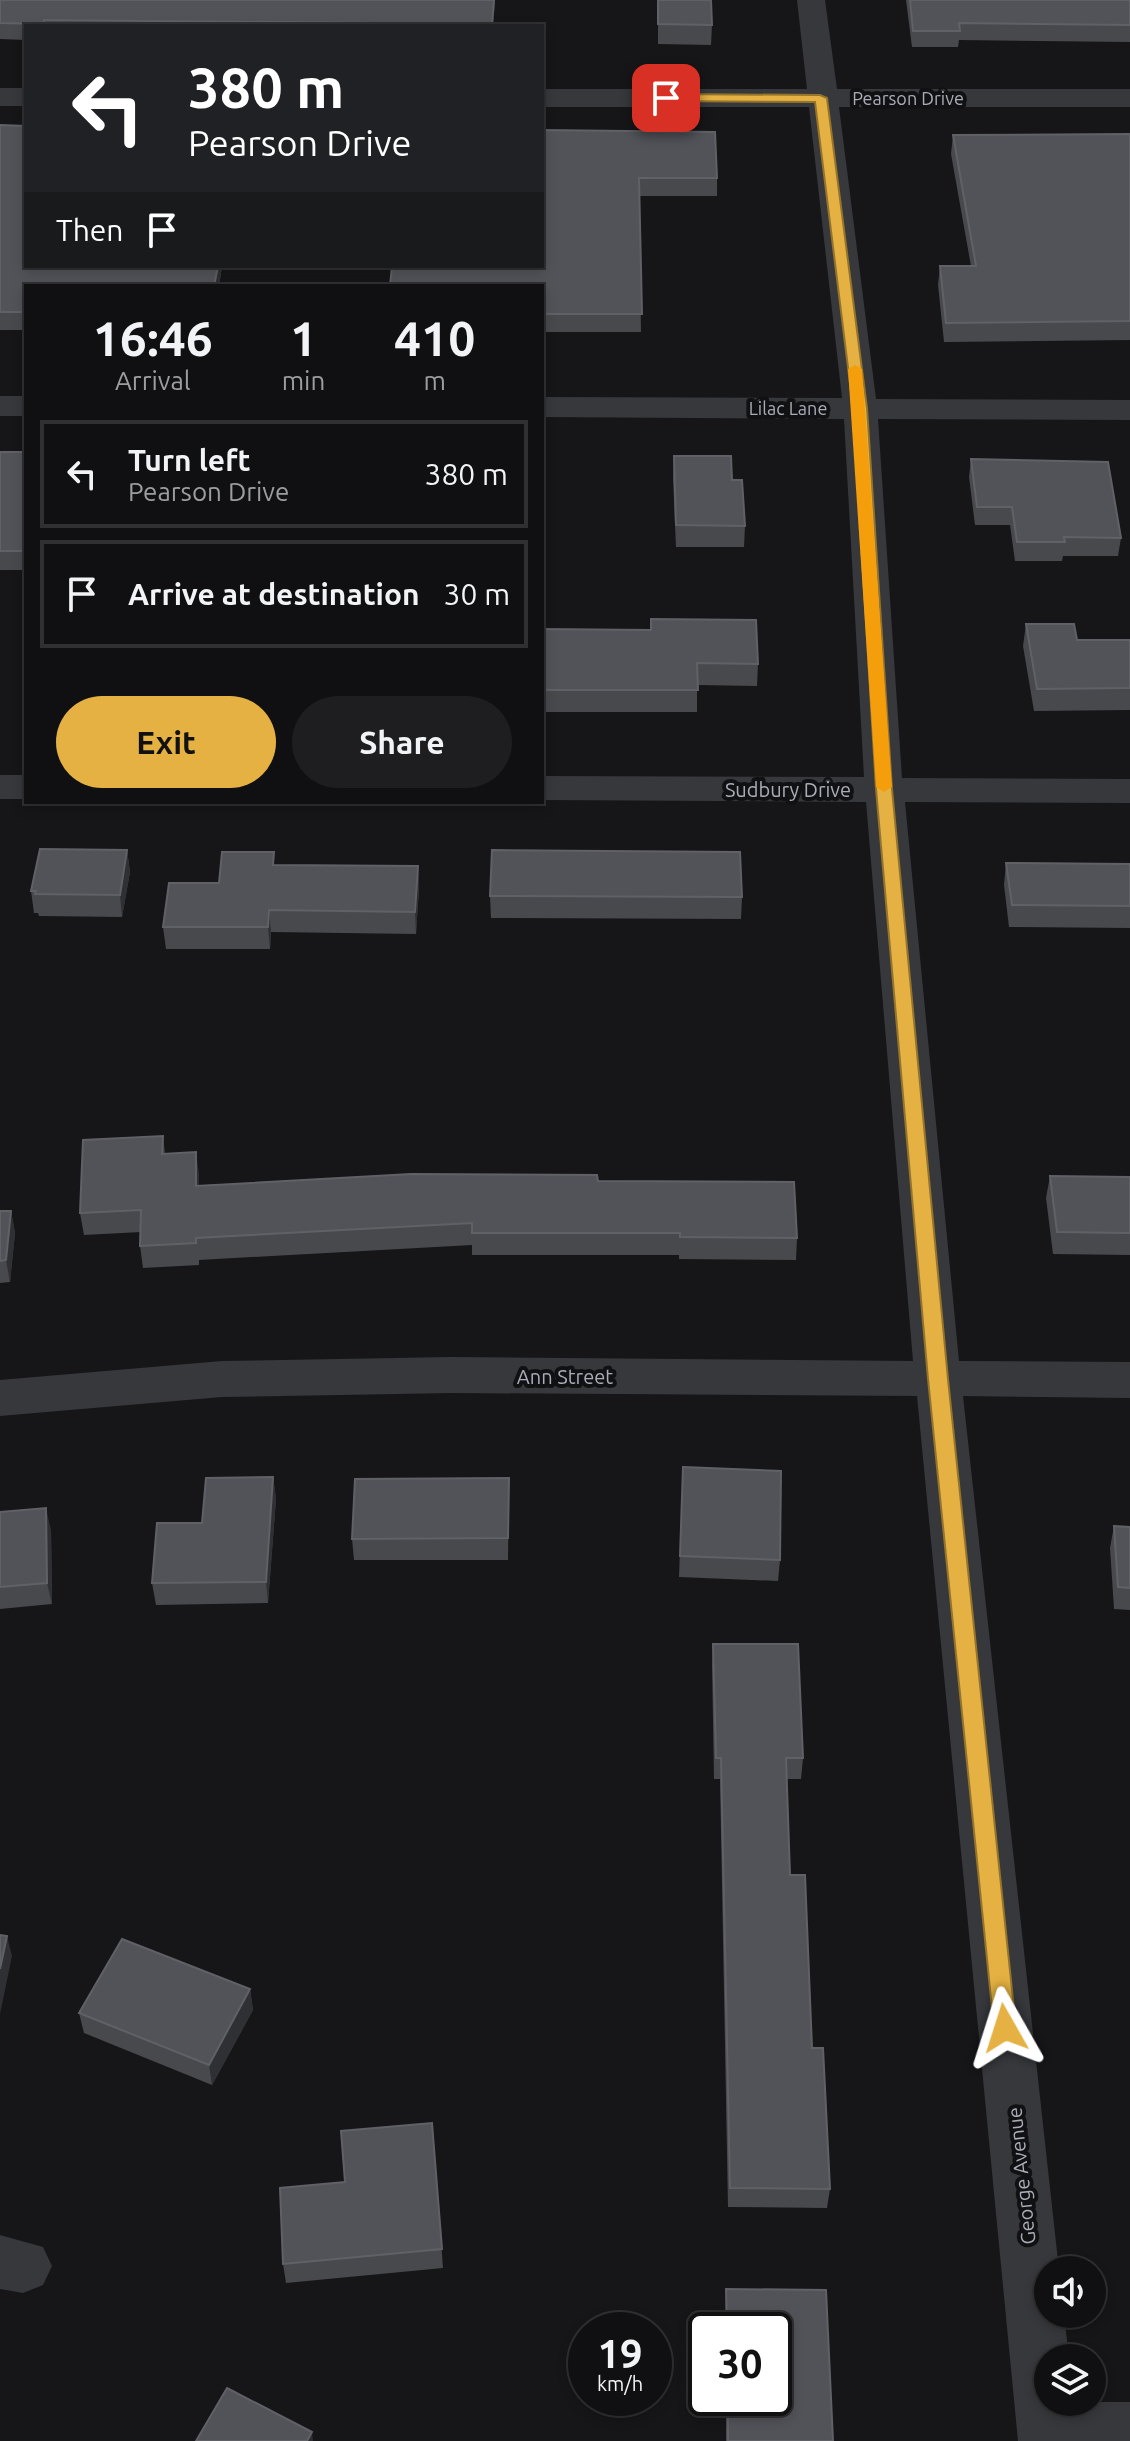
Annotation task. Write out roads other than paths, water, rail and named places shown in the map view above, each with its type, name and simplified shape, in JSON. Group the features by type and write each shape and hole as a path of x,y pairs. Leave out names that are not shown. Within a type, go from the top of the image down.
{"street":[{"name":"George Avenue","path":"811,0 820,98 860,408 884,789 938,1379 1047,2436"},
{"path":"0,97 24,97"},
{"name":"Pearson Drive","path":"544,98 1130,98"},
{"path":"0,406 24,406"},
{"name":"Lilac Lane","path":"544,407 1130,410"},
{"path":"0,787 24,787"},
{"name":"Sudbury Drive","path":"544,788 1130,791"},
{"name":"Ann Street","path":"0,1398 237,1378 451,1375 1130,1380"},
{"path":"1047,2436 1130,2431"}]}
